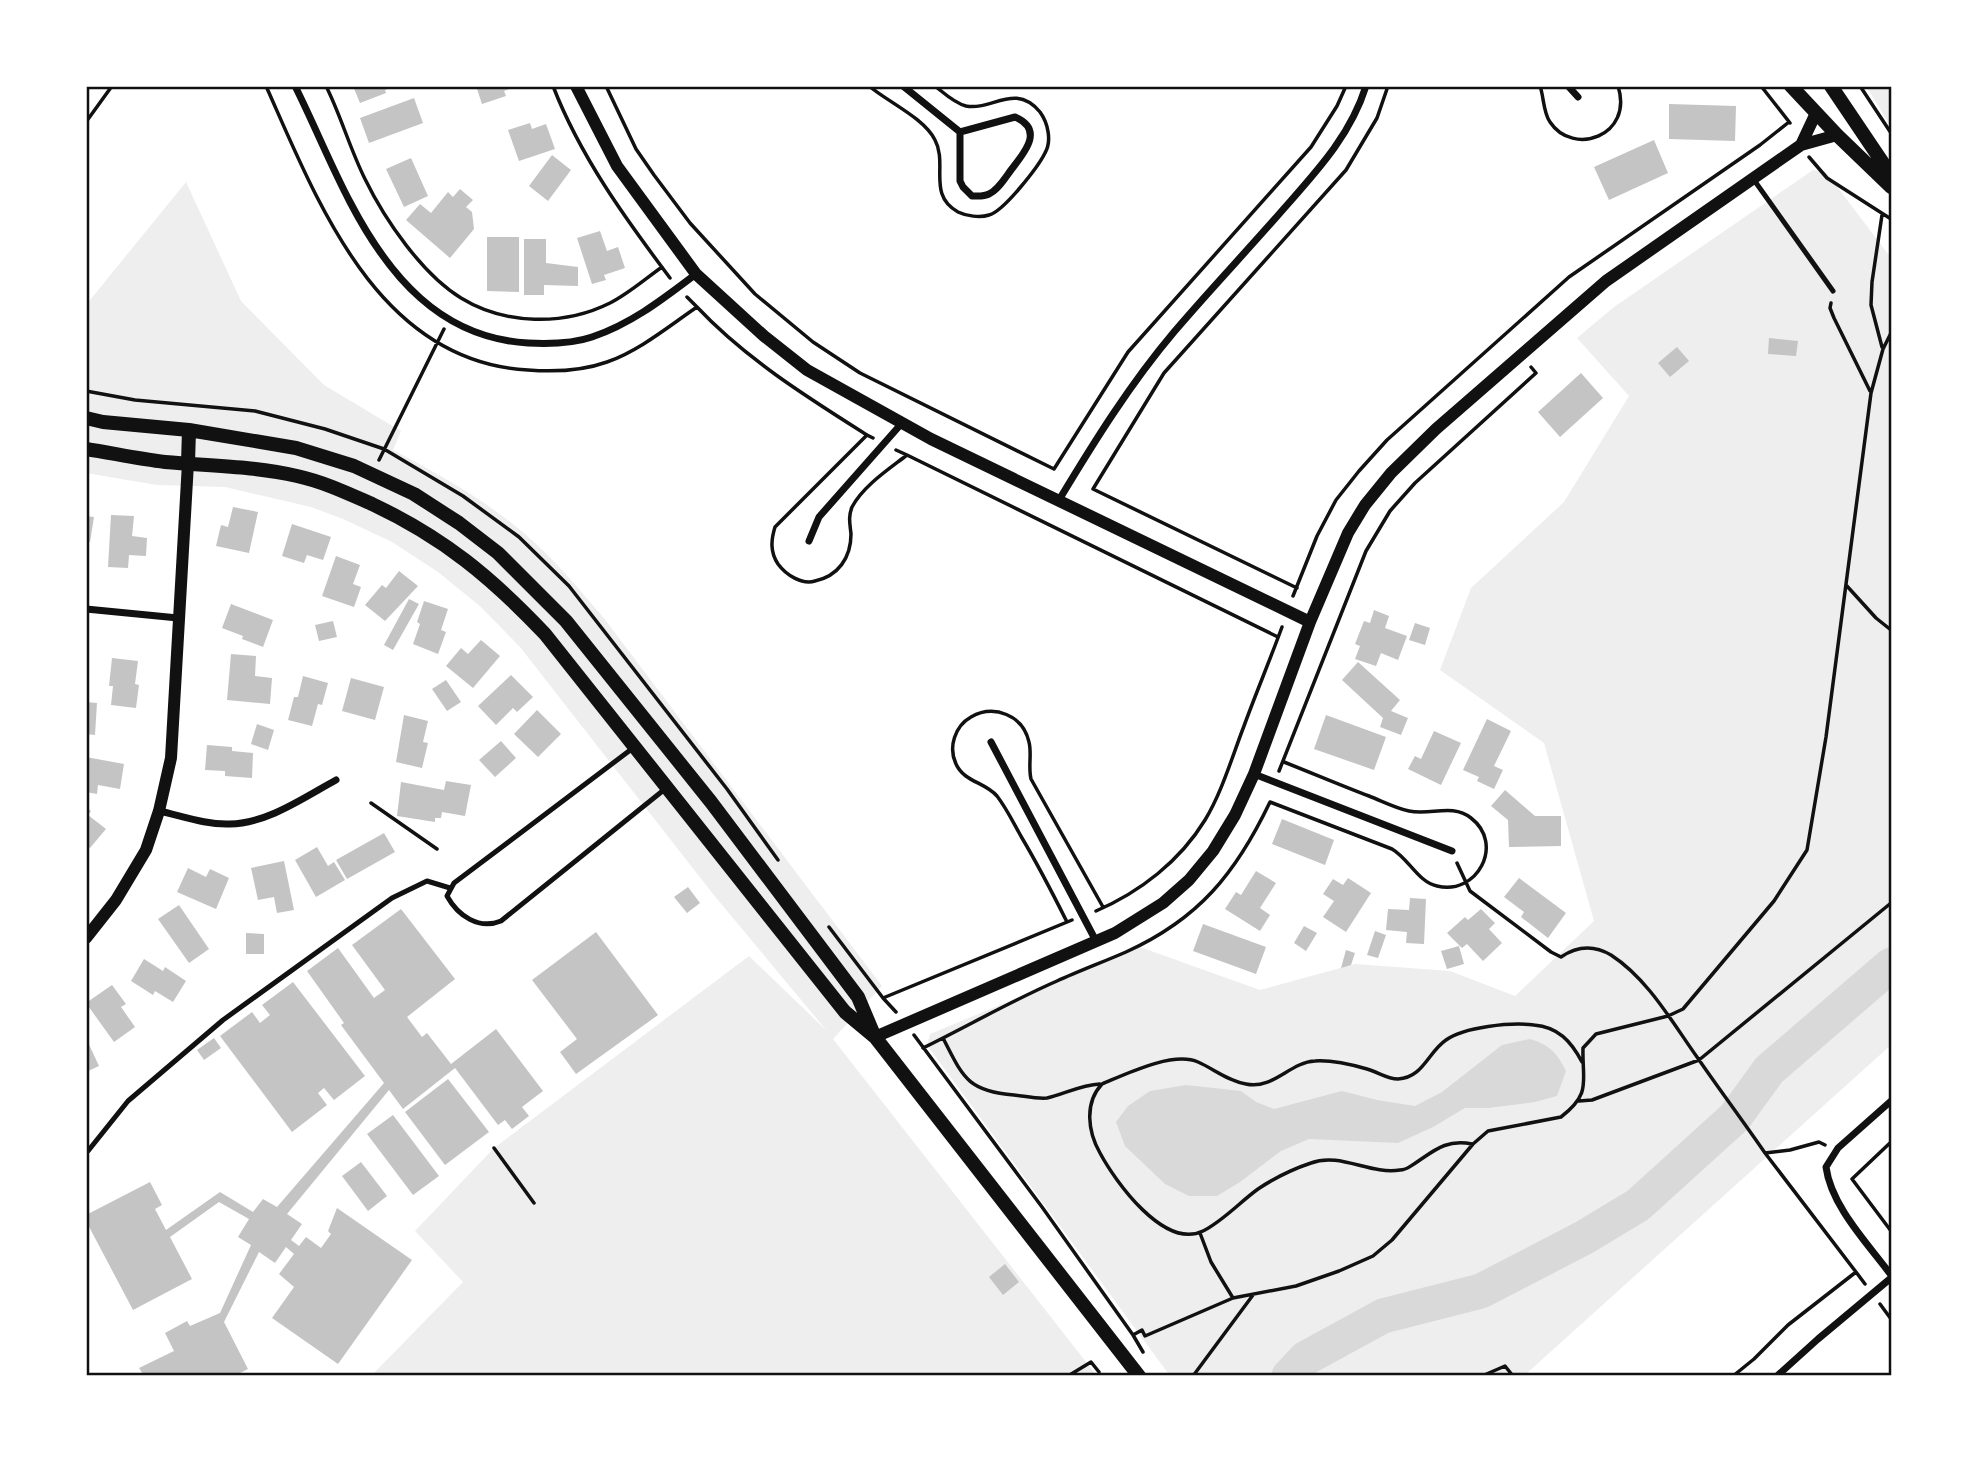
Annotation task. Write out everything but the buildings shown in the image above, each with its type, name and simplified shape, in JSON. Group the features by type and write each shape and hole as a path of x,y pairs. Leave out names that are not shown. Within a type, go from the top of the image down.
{"main road":[{"path":"1791,86 1891,187"},
{"path":"1831,86 1891,175"},
{"path":"1837,135 1848,111"},
{"path":"86,418 189,430 296,448 374,474 414,494 498,552 566,621 686,771 858,997 875,1037"},
{"path":"188,463 189,430"},
{"path":"86,449 162,462 263,470 333,486 432,535 504,591 545,634 845,1012 875,1037 1139,1376"},
{"path":"667,787 686,771"}],"street":[{"path":"295,86 350,202 373,241 424,304 448,321 494,338 551,344 590,338 622,325 652,308 696,274"},
{"path":"576,86 617,166 696,274 764,336 807,370 902,423 1310,622"},
{"path":"903,86 960,132"},
{"path":"1059,500 1093,445 1173,334 1318,172 1343,138 1360,106 1366,86"},
{"path":"1568,86 1578,97"},
{"path":"1801,145 1816,113"},
{"path":"1014,117 1025,124 1030,137 1028,148 996,190 979,197 967,192 960,181 960,132 1014,117"},
{"path":"875,1037 1115,933 1163,903 1189,880 1213,852 1235,815 1254,774 1310,622 1348,533 1365,505 1391,473 1436,429 1606,281 1801,145 1837,135"},
{"path":"809,541 819,517 902,423"},
{"path":"86,938 116,900 146,850 159,811 171,758 188,463"},
{"path":"86,609 178,618"},
{"path":"991,742 1096,941"},
{"path":"1254,774 1452,851"},
{"path":"159,811 214,824 244,822 286,808 336,780"},
{"path":"1777,1376 1891,1277 1834,1197 1826,1167 1835,1152 1891,1101"}],"lane":[{"path":"1754,180 1833,292"},
{"path":"634,747 450,888 447,896 457,910 474,922 490,925 501,921 667,787"},
{"path":"88,1151 113,1118 150,1081 245,1003 392,898 427,881 450,888"}],"path":[{"path":"86,122 111,86"},
{"path":"266,86 310,186 339,238 383,297 436,344 484,364 509,369 556,371 582,368 608,362 639,346 697,307"},
{"path":"326,86 365,180 391,222 432,274 463,299 499,313 551,321 588,312 610,303 662,267"},
{"path":"554,86 561,106 596,171 626,219 678,288 711,321 791,387 883,444 1278,637"},
{"path":"606,86 636,149 654,175 690,223 755,294 813,342 860,373 1054,470"},
{"path":"1297,588 1093,489 1164,373 1346,170 1377,118 1388,86"},
{"path":"1540,86 1550,122 1563,134 1580,139 1598,137 1610,129 1620,116 1622,108 1618,86"},
{"path":"1761,86 1827,178 1891,219"},
{"path":"1860,86 1891,133"},
{"path":"1882,215 1871,304 1883,349"},
{"path":"1833,292 1830,308 1871,393"},
{"path":"374,474 448,321"},
{"path":"1133,1335 1142,1330 1145,1336 1233,1298 1296,1286 1373,1256 1392,1240 1472,1144 1488,1131 1561,1117 1579,1101 1585,1083 1583,1048 1596,1034 1668,1016 1683,1009 1774,901 1807,850 1826,737 1871,393 1883,349 1891,333"},
{"path":"923,1048 1054,982 1128,951 1175,924 1213,892 1227,876 1250,843 1270,802 1273,782 1373,537 1396,502 1536,373 1520,354"},
{"path":"86,391 135,400 255,411 325,429 384,449"},
{"path":"867,435 775,527 772,548 775,560 781,568 802,582 811,583 827,578 842,566 848,552 849,520 853,506 871,484 907,455"},
{"path":"1845,584 1891,631"},
{"path":"1140,1346 1042,1207 884,998 1125,897 1148,882 1175,858 1205,820 1222,786 1287,613"},
{"path":"1270,802 1392,849 1422,878 1436,886 1452,888 1481,870 1487,850 1480,826 1464,812 1410,812 1283,762"},
{"path":"371,803 437,849"},
{"path":"1452,851 1470,891 1551,952 1561,957 1581,947 1594,948 1610,954 1647,988 1765,1153 1856,1272 1788,1325 1733,1376"},
{"path":"1579,1101 1592,1100 1699,1060 1891,903"},
{"path":"943,1038 964,1077 976,1087 995,1093 1045,1098 1085,1085 1102,1084 1174,1058 1196,1061 1222,1076 1247,1085 1268,1083 1298,1066 1314,1061 1367,1069 1398,1079 1421,1069 1444,1040 1461,1032 1500,1026 1534,1025 1560,1032 1572,1044 1583,1063"},
{"path":"1102,1084 1095,1091 1089,1110 1093,1140 1108,1168 1145,1213 1168,1229 1180,1233 1200,1233 1260,1188 1313,1161 1404,1170 1447,1143 1472,1144"},
{"path":"1765,1153 1819,1142 1835,1152"},
{"path":"1891,1142 1852,1179 1891,1231"},
{"path":"494,1148 534,1203"},
{"path":"1200,1233 1211,1262 1233,1298"},
{"path":"1193,1376 1254,1293"},
{"path":"1068,1376 1091,1362 1099,1373"},
{"path":"1482,1376 1505,1366 1513,1376"}],"shaded area":[{"path":"1866,86 1891,86 1891,127"},
{"path":"1813,170 1826,172 1891,258 1891,1045 1526,1374 1170,1376 927,1045 930,1034 1140,947 1260,990 1355,964 1450,971 1515,996 1594,921 1544,743 1440,670 1471,588 1564,502 1629,396 1577,338 1614,307"},
{"path":"186,182 241,301 324,385 401,431 393,450 461,488 510,522 546,553 603,617 882,986 833,1039 1097,1376 371,1376 463,1282 415,1231 494,1148 749,956 827,1031 713,894 520,647 481,607 438,572 392,542 311,507 225,487 157,485 86,473 86,305"},
{"path":"1530,1039 1552,1050 1566,1071 1557,1096 1535,1102 1465,1108 1398,1143 1309,1139 1281,1151 1217,1196 1189,1196 1165,1184 1125,1146 1116,1122 1128,1106 1150,1091 1186,1085 1241,1091 1256,1102 1274,1109 1342,1091 1415,1106 1442,1092 1502,1045"}],"waterway":[{"path":"1289,1376 1306,1358 1383,1316 1481,1291 1585,1237 1638,1205 1735,1117 1769,1070 1891,965"}]}
